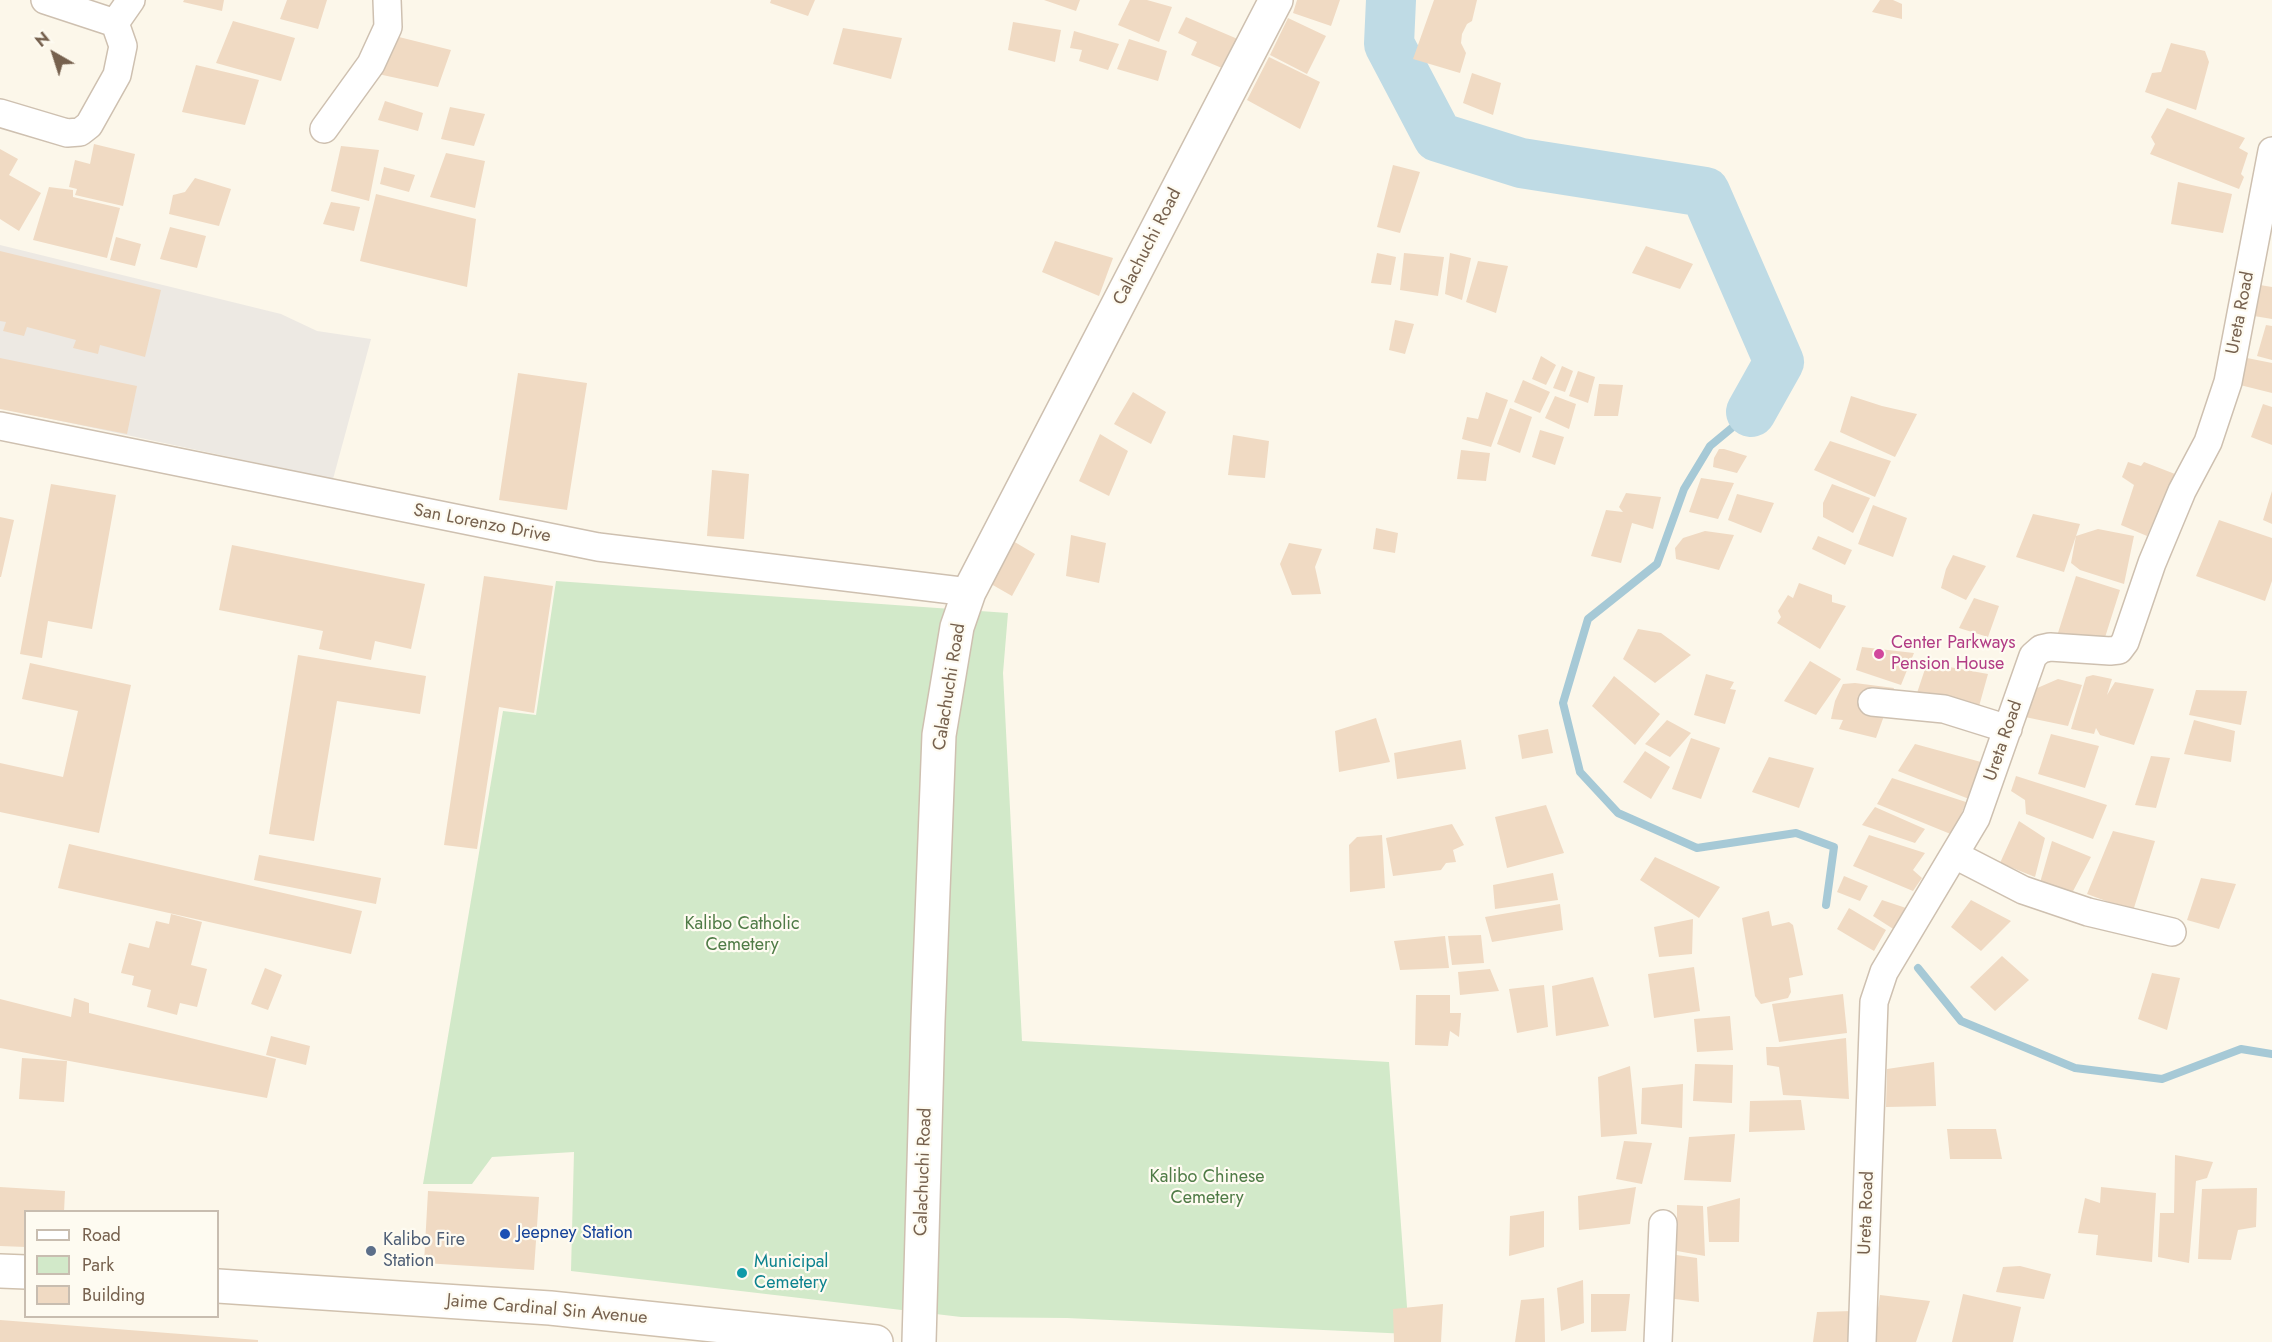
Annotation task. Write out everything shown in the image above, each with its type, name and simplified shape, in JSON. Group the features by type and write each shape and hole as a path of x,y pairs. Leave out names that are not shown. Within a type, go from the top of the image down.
{"street":[{"path":"45,0 115,22"},
{"path":"115,22 131,0"},
{"path":"324,129 370,64 388,27 387,0"},
{"name":"Calachuchi Road","path":"919,1342 939,735 957,627 969,592 1276,0"},
{"path":"0,113 67,133 80,132 88,125 117,75 123,46 115,22"},
{"name":"Ureta Road","path":"1862,1342 1874,1002 1884,972 1976,818 2033,656 2041,649 2050,646 2110,651 2119,650 2125,642 2152,563 2182,491 2208,442 2228,382 2272,151"},
{"name":"San Lorenzo Drive","path":"0,426 598,547 969,592"},
{"path":"1872,702 1944,709 2008,729"},
{"path":"1955,855 2022,890 2088,912 2172,932"},
{"path":"1658,1342 1663,1224"},
{"path":"0,1271 24,1272"},
{"name":"Jaime Cardinal Sin Avenue","path":"219,1286 550,1308 876,1342"}],"shaded area":[{"path":"0,245 281,314 317,331 371,339 333,479 0,408"}],"green space":[{"name":"Kalibo Catholic Cemetery","path":"556,581 1008,613 1003,673 1022,1041 1389,1062 1409,1334 1067,1318 961,1317 571,1271 574,1152 492,1157 472,1184 423,1184 503,711 536,715"}],"building":[{"path":"184,0 224,0 222,11 183,2"},
{"path":"287,0 327,0 318,29 280,19"},
{"path":"771,0 815,0 808,16 770,3"},
{"path":"1044,0 1080,0 1076,11"},
{"path":"1130,0 1147,0 1172,7 1159,42 1118,25"},
{"path":"1297,0 1340,0 1331,26 1293,13"},
{"path":"1434,0 1477,0 1472,21 1467,24 1462,34 1461,43 1466,53 1460,73 1413,59"},
{"path":"1880,0 1893,0 1902,4 1902,19 1872,12"},
{"path":"1186,17 1240,40 1229,71 1191,55 1197,42 1178,33"},
{"path":"1288,18 1326,36 1307,74 1270,55"},
{"path":"233,21 295,38 281,81 216,63"},
{"path":"1013,22 1061,30 1055,62 1008,50"},
{"path":"843,28 902,38 891,79 833,64"},
{"path":"1074,31 1119,44 1108,70 1079,61 1082,50 1070,48"},
{"path":"391,35 451,50 438,87 378,74"},
{"path":"1129,39 1167,51 1158,81 1117,69"},
{"path":"2171,43 2205,51 2209,62 2196,110 2145,92 2152,73 2161,72"},
{"path":"1269,57 1320,82 1300,129 1247,100"},
{"path":"196,65 259,80 245,125 182,112"},
{"path":"1472,73 1501,83 1493,115 1463,103"},
{"path":"385,101 423,113 418,131 378,120"},
{"path":"450,107 485,114 474,146 441,139"},
{"path":"2167,108 2245,138 2239,148 2248,153 2241,174 2244,177 2239,189 2150,154 2155,144 2151,137"},
{"path":"94,144 135,154 123,206 75,195 77,189 69,187 75,160 90,164"},
{"path":"341,146 379,150 369,201 331,191"},
{"path":"0,149 18,159 9,175 41,193 19,231 0,219"},
{"path":"446,153 485,161 475,208 430,197"},
{"path":"1393,165 1420,172 1400,233 1377,227"},
{"path":"384,167 415,175 409,192 380,184"},
{"path":"195,178 231,189 219,226 169,214 173,195 185,192"},
{"path":"2178,182 2232,194 2223,233 2171,224"},
{"path":"49,187 73,190 73,197 120,208 107,258 33,240"},
{"path":"376,194 476,219 467,287 360,261"},
{"path":"331,202 360,207 354,231 323,224"},
{"path":"170,227 206,236 197,268 160,259"},
{"path":"116,237 141,244 135,266 110,260"},
{"path":"1055,241 1113,258 1099,296 1042,272"},
{"path":"1646,246 1693,264 1680,289 1632,273"},
{"path":"0,251 161,290 145,357 100,345 98,354 73,348 76,340 27,327 24,336 3,331 6,322 0,321"},
{"path":"1377,253 1396,257 1391,285 1371,283"},
{"path":"1404,253 1444,257 1438,296 1400,290"},
{"path":"1450,253 1471,258 1462,300 1445,294"},
{"path":"1478,261 1508,266 1496,313 1466,302"},
{"path":"2260,285 2272,287 2272,319 2254,316"},
{"path":"1395,320 1414,324 1405,354 1389,350"},
{"path":"2266,325 2272,326 2272,360 2257,356"},
{"path":"1541,356 1556,365 1546,385 1532,379"},
{"path":"2242,357 2272,363 2272,393 2236,384"},
{"path":"0,358 137,386 127,434 0,409"},
{"path":"1562,366 1573,371 1565,392 1553,388"},
{"path":"1578,371 1595,377 1588,403 1569,396"},
{"path":"518,373 587,383 567,510 499,500"},
{"path":"1523,380 1550,392 1540,413 1514,402"},
{"path":"1599,384 1623,385 1618,416 1594,416"},
{"path":"1133,392 1166,412 1151,444 1114,424"},
{"path":"1486,392 1508,400 1491,447 1462,439 1467,417 1478,419"},
{"path":"1555,396 1576,404 1569,429 1545,418"},
{"path":"1851,396 1917,414 1895,457 1840,432"},
{"path":"2263,404 2272,407 2272,445 2251,437"},
{"path":"1510,408 1532,417 1520,453 1497,444"},
{"path":"1540,430 1564,437 1555,465 1532,457"},
{"path":"1100,434 1128,451 1109,496 1079,481"},
{"path":"1233,435 1269,441 1265,478 1228,475"},
{"path":"1830,441 1891,461 1875,497 1814,470"},
{"path":"1719,449 1747,456 1737,473 1713,467 1714,458"},
{"path":"1461,450 1490,453 1486,481 1457,479"},
{"path":"2128,462 2141,466 2144,462 2175,474 2147,536 2121,525 2134,485 2122,477"},
{"path":"712,470 749,474 744,539 707,536"},
{"path":"1701,478 1734,483 1718,519 1689,512"},
{"path":"51,484 116,495 92,629 48,621 42,658 20,654"},
{"path":"1832,484 1870,498 1853,533 1823,517 1823,503"},
{"path":"2272,491 2272,524 2263,520"},
{"path":"1626,493 1661,497 1653,529 1632,523 1621,563 1591,556 1606,510 1623,512 1619,507"},
{"path":"1737,494 1774,503 1761,533 1728,520"},
{"path":"1873,505 1907,518 1893,557 1858,544"},
{"path":"2033,514 2080,524 2064,572 2016,557"},
{"path":"0,517 14,520 1,577 0,577"},
{"path":"2219,520 2272,538 2272,581 2265,601 2196,576"},
{"path":"1376,528 1398,533 1395,553 1373,549"},
{"path":"2098,529 2134,536 2124,584 2080,570 2071,563 2076,536"},
{"path":"1705,531 1734,535 1719,570 1676,559 1675,548 1683,538"},
{"path":"1071,535 1106,543 1099,583 1066,576"},
{"path":"1818,536 1852,550 1845,565 1812,549"},
{"path":"1013,541 1035,554 1012,596 991,584"},
{"path":"1289,543 1322,549 1315,567 1321,594 1292,595 1280,564"},
{"path":"232,545 425,584 411,649 375,641 371,660 319,649 323,631 219,610"},
{"path":"1953,555 1986,566 1966,600 1941,588"},
{"path":"484,576 553,586 534,713 499,707 477,849 444,845"},
{"path":"2076,576 2120,590 2101,650 2057,636"},
{"path":"1799,583 1832,595 1832,602 1846,606 1820,649 1777,623 1781,617 1778,611 1788,595 1793,598"},
{"path":"1974,598 1999,606 1988,637 1959,628"},
{"path":"1638,629 1661,633 1691,655 1655,683 1623,659"},
{"path":"1862,647 1914,653 1901,685 1856,670"},
{"path":"298,655 426,676 420,714 337,701 314,841 269,834"},
{"path":"1810,661 1841,679 1816,715 1784,701"},
{"path":"30,663 131,685 99,833 0,812 0,763 63,777 78,711 22,699"},
{"path":"1927,663 1988,674 1978,710 1917,693"},
{"path":"1706,674 1734,682 1730,689 1736,690 1725,724 1694,715"},
{"path":"2093,675 2112,679 2107,695 2115,682 2154,689 2134,745 2100,735 2096,728 2094,734 2071,729 2086,677"},
{"path":"1614,676 1660,714 1635,745 1592,706"},
{"path":"2058,679 2082,685 2068,726 2025,717 2035,689"},
{"path":"1855,683 1894,688 1876,738 1839,729 1843,720 1831,719 1835,701 1843,684"},
{"path":"2196,690 2247,691 2241,725 2189,715"},
{"path":"1376,718 1390,762 1339,772 1335,731"},
{"path":"1667,720 1691,733 1670,757 1645,744"},
{"path":"2194,720 2235,731 2231,762 2184,754"},
{"path":"1548,729 1553,753 1522,759 1518,735"},
{"path":"2051,734 2099,746 2085,788 2038,774"},
{"path":"1691,738 1720,748 1701,799 1672,789"},
{"path":"1461,740 1466,769 1397,779 1394,753"},
{"path":"1915,744 1981,762 1969,799 1898,771"},
{"path":"1645,751 1670,767 1651,799 1623,782"},
{"path":"2151,756 2170,758 2156,808 2135,805"},
{"path":"1769,757 1814,768 1799,808 1752,792"},
{"path":"2016,776 2107,805 2093,839 2026,814 2025,800 2011,791"},
{"path":"1892,778 1966,802 1953,835 1877,804"},
{"path":"1546,805 1564,853 1507,868 1495,817"},
{"path":"1875,807 1925,829 1915,843 1862,825"},
{"path":"2019,821 2045,838 2035,877 2000,863"},
{"path":"1452,824 1464,845 1453,850 1456,862 1446,863 1441,870 1393,876 1386,838"},
{"path":"2113,831 2155,841 2133,911 2087,894"},
{"path":"1382,835 1385,888 1350,892 1349,845 1357,837"},
{"path":"1869,835 1925,853 1913,870 1922,878 1913,891 1853,866"},
{"path":"2052,841 2091,857 2071,895 2039,886"},
{"path":"69,844 362,911 351,954 58,888"},
{"path":"259,855 381,878 376,904 254,880"},
{"path":"1655,857 1720,887 1699,918 1640,880"},
{"path":"1553,873 1558,900 1495,909 1493,885"},
{"path":"1844,876 1868,886 1860,901 1837,892"},
{"path":"2201,878 2236,884 2219,929 2187,920"},
{"path":"1882,900 1909,909 1898,932 1873,916"},
{"path":"1971,900 2011,921 1981,951 1951,927"},
{"path":"1560,904 1563,930 1492,942 1485,917"},
{"path":"1849,908 1886,930 1874,951 1837,929"},
{"path":"1769,911 1772,926 1789,922 1793,925 1803,975 1789,978 1791,992 1788,998 1761,1004 1755,996 1742,918"},
{"path":"171,914 202,922 191,965 207,969 197,1007 180,1003 177,1015 147,1007 151,990 132,985 134,976 121,973 129,943 149,948 156,921 169,924"},
{"path":"1693,919 1692,954 1659,957 1654,927"},
{"path":"1481,935 1484,963 1452,965 1448,936"},
{"path":"1445,936 1449,968 1400,970 1394,941"},
{"path":"2002,956 2029,980 1995,1011 1970,987"},
{"path":"1694,967 1700,1011 1654,1018 1648,974"},
{"path":"265,968 282,975 268,1010 251,1004"},
{"path":"1490,969 1499,991 1460,995 1458,972"},
{"path":"2152,973 2180,978 2167,1030 2138,1019"},
{"path":"1593,977 1609,1026 1556,1036 1552,986"},
{"path":"1544,985 1548,1027 1517,1033 1509,989"},
{"path":"1843,994 1847,1033 1779,1042 1772,1004"},
{"path":"1416,995 1450,995 1450,1013 1461,1013 1459,1037 1450,1031 1448,1046 1415,1045"},
{"path":"74,998 89,1003 89,1013 276,1059 267,1098 0,1048 0,999 71,1017"},
{"path":"1730,1016 1733,1050 1697,1052 1694,1019"},
{"path":"271,1036 310,1046 306,1065 266,1055"},
{"path":"1846,1038 1849,1099 1783,1095 1779,1067 1767,1065 1766,1047"},
{"path":"22,1058 67,1061 64,1102 19,1099"},
{"path":"1934,1062 1936,1106 1886,1107 1887,1069"},
{"path":"1695,1064 1733,1065 1732,1103 1693,1101"},
{"path":"1630,1066 1637,1134 1601,1137 1598,1077"},
{"path":"1683,1084 1682,1128 1641,1124 1642,1088"},
{"path":"1801,1100 1805,1130 1749,1132 1750,1101"},
{"path":"1947,1129 1996,1129 2002,1159 1950,1159"},
{"path":"1735,1134 1731,1182 1684,1180 1689,1137"},
{"path":"1624,1141 1652,1143 1642,1184 1616,1179"},
{"path":"2175,1155 2213,1162 2207,1178 2196,1181 2189,1263 2158,1257 2160,1213 2174,1213"},
{"path":"0,1187 65,1191 64,1210 24,1210 24,1247 0,1246"},
{"path":"1636,1187 1630,1224 1579,1230 1578,1196"},
{"path":"2101,1187 2156,1193 2152,1262 2096,1255 2098,1235 2078,1233 2085,1198 2100,1203"},
{"path":"2257,1188 2256,1227 2238,1230 2231,1260 2198,1259 2202,1189"},
{"path":"428,1191 539,1197 534,1270 424,1263"},
{"path":"1740,1198 1739,1242 1709,1242 1707,1207"},
{"path":"1677,1205 1703,1206 1705,1256 1677,1251"},
{"path":"1544,1211 1544,1247 1509,1256 1510,1216"},
{"path":"1656,1252 1697,1258 1699,1302 1659,1297"},
{"path":"2020,1266 2051,1274 2044,1299 1996,1292 2003,1267"},
{"path":"1583,1280 1584,1323 1561,1331 1557,1288"},
{"path":"1591,1294 1630,1294 1626,1331 1591,1332"},
{"path":"1963,1294 2021,1307 2013,1342 1952,1342"},
{"path":"1880,1295 1930,1301 1916,1342 1873,1342"},
{"path":"1544,1298 1545,1342 1515,1342 1521,1300"},
{"path":"1443,1304 1441,1342 1394,1342 1393,1309"},
{"path":"1853,1311 1852,1342 1813,1342 1817,1312"},
{"path":"0,1320 258,1340 258,1342 0,1342"}],"waterway":[{"path":"1391,0 1389,44 1438,137 1521,163 1705,192 1779,362 1751,412"},
{"path":"1751,412 1710,446 1684,489 1657,564 1588,619 1563,703 1580,772 1618,813 1697,848 1796,833 1834,847 1826,905"},
{"path":"1918,968 1961,1021 2075,1068 2162,1079 2241,1049 2272,1054"}],"place":[{"name":"Center Parkways Pension House","path":"1879,654"},
{"name":"Jeepney Station","path":"505,1234"},
{"name":"Kalibo Fire Station","path":"371,1251"},
{"name":"Municipal Cemetery","path":"742,1273"}],"park label":[{"name":"Kalibo Chinese Cemetery","path":"1207,1188"}]}
